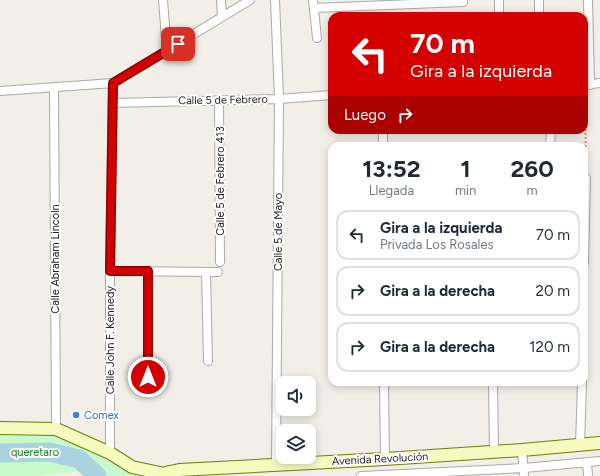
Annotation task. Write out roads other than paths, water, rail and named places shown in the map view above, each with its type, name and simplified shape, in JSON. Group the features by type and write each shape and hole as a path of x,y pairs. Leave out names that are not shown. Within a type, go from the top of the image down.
{"main road":[{"name":"Avenida Revolución","path":"0,428 56,429 110,453 132,467 157,475 276,465 580,446 600,443"}],"street":[{"path":"163,0 167,51"},
{"path":"221,0 222,16"},
{"path":"0,91 113,83 250,0"},
{"name":"Calle 5 de Mayo","path":"275,0 279,99 276,465"},
{"path":"499,0 499,12"},
{"path":"539,0 539,12"},
{"path":"588,0 588,12"},
{"path":"317,38 314,4 463,2"},
{"name":"Calle John F. Kennedy","path":"110,453 110,271 114,103 113,83"},
{"path":"588,85 600,83"},
{"name":"Calle Abraham Lincoln","path":"54,88 56,429"},
{"name":"Calle 5 de Febrero","path":"114,103 279,99 328,95"},
{"name":"Calle 5 de Febrero 413","path":"219,100 220,262"},
{"path":"110,271 218,272"},
{"path":"148,271 148,392"},
{"path":"206,272 208,361"},
{"path":"384,386 385,459"},
{"path":"493,386 494,452"},
{"path":"580,446 582,386"},
{"path":"522,450 524,472"},
{"name":"Avenida Revolución","path":"361,476 524,472 600,461"},
{"path":"587,462 588,476"}],"waterway":[{"path":"0,453 49,452 79,459 97,476"}],"place":[{"name":"Comex","path":"76,415"}],"park label":[{"name":"queretaro","path":"35,452"}]}
